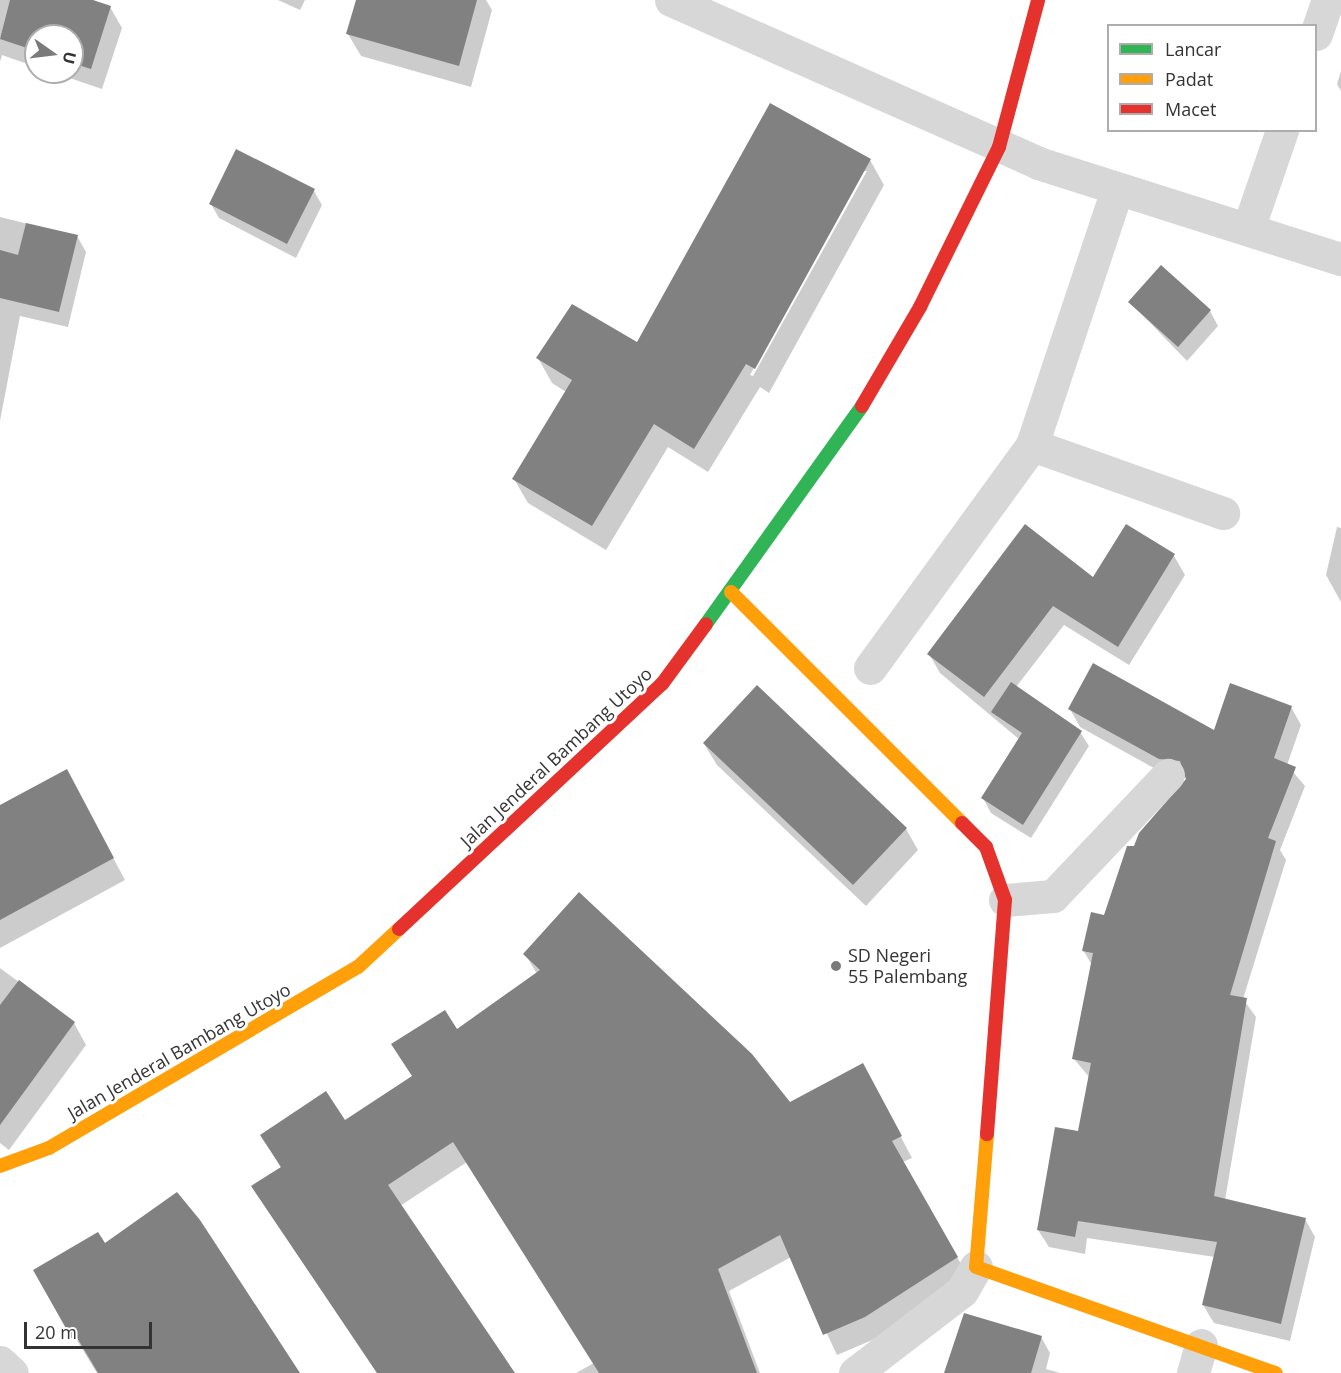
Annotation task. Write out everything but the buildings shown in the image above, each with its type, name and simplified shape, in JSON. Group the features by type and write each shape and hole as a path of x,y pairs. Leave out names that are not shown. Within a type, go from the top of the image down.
{"street":[{"path":"671,0 999,147 1116,192 1249,226 1341,259"},
{"name":"Jalan Jenderal Bambang Utoyo","path":"0,1166 49,1148 358,968 662,684 854,420 920,308 999,147 1038,0"},
{"path":"1317,31 1328,0"},
{"path":"1249,226 1281,132"},
{"path":"870,668 1032,445 1116,192"},
{"path":"1032,445 1223,513"},
{"path":"731,592 986,847 1005,900 976,1267 962,1291 855,1373"},
{"path":"1005,900 1053,896 1168,775"},
{"path":"976,1267 1197,1359 1276,1373"},
{"path":"0,1362 12,1373"}],"traffic: fast":[{"path":"706,624 862,406"}],"traffic: slow":[{"path":"731,592 962,823"},
{"path":"0,1166 49,1148 358,967 399,929"},
{"path":"987,1134 976,1267 1276,1373"}],"traffic: jam":[{"path":"862,406 920,307 999,147 1038,0"},
{"path":"399,929 662,684 706,624"},
{"path":"962,823 986,847 1005,900 987,1134"}],"place":[{"name":"SD Negeri 55 Palembang","path":"836,966"}]}
